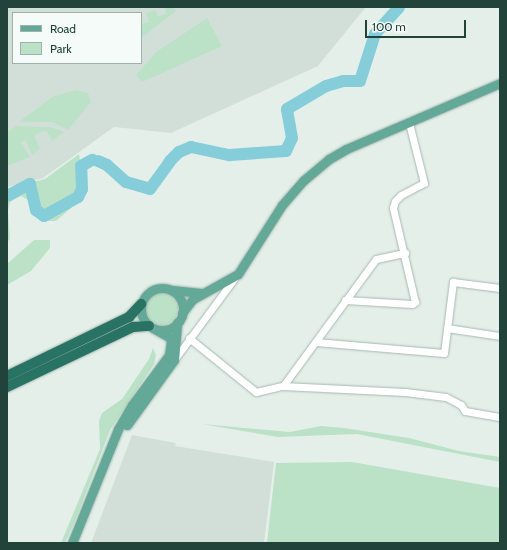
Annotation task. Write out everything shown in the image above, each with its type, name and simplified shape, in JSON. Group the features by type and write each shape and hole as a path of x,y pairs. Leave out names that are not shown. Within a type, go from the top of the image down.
{"highway":[{"path":"7,376 129,317 141,304"},
{"path":"7,386 133,327 151,327"}],"main road":[{"path":"79,543 126,427 174,360 178,322 182,313 193,299 202,292 238,274 282,205 304,180 346,149 500,83"},
{"path":"72,543 118,429 132,405 169,355 171,341 169,337 151,327 141,314 141,304 150,291 165,288 184,293 202,292"},
{"path":"165,288 177,294 182,306 182,313"},
{"path":"151,327 164,330 178,322"}],"street":[{"path":"345,300 412,304 415,302 405,253 393,208 395,201 401,195 424,183 409,123"},
{"path":"283,386 376,259 405,253"},
{"path":"174,360 238,274"},
{"path":"316,342 444,353 453,282 500,288"},
{"path":"447,328 500,336"},
{"path":"189,338 256,392 283,386 438,396 446,397 461,405 465,411 500,417"}],"shaded area":[{"path":"7,7 366,7 318,66 171,133 114,127 43,178 7,187"},
{"path":"132,435 176,443 175,446 274,462 264,543 91,543"}],"green space":[{"path":"165,7 173,7 176,11 142,37 142,24 149,22 146,13 156,10 158,16 166,14"},
{"path":"207,18 222,46 142,82 136,75 156,52"},
{"path":"75,90 88,93 91,102 68,130 52,122 19,122 52,97"},
{"path":"15,126 51,127 64,132 52,141 46,130 34,135 40,149 32,155 26,140 21,142 30,157 7,166 7,133"},
{"path":"79,154 85,192 78,202 56,221 42,221 32,213 28,200 21,196 10,202 8,211 10,239 7,242 7,189 45,179"},
{"path":"34,240 50,240 50,248 31,271 7,285 7,264"},
{"path":"162,293 168,294 175,300 178,309 177,315 171,322 162,325 156,324 149,318 146,309 147,303 153,296"},
{"path":"153,348 156,355 154,364 110,430 77,516 65,543 61,543 100,449 99,421 102,413 122,399 149,359"},
{"path":"202,424 290,432 321,426 344,428 409,438 459,451 500,457 500,462 357,434 278,437"},
{"path":"352,462 500,488 500,543 267,543 276,463"}],"waterway":[{"path":"98,161 107,165 126,182 150,189 170,161 179,152 191,147 230,155 286,151 292,138 287,109 326,86 343,81 360,81 375,34 399,7"},
{"path":"7,196 30,184 36,210 44,216 78,197 82,189 81,166 92,160"}]}
